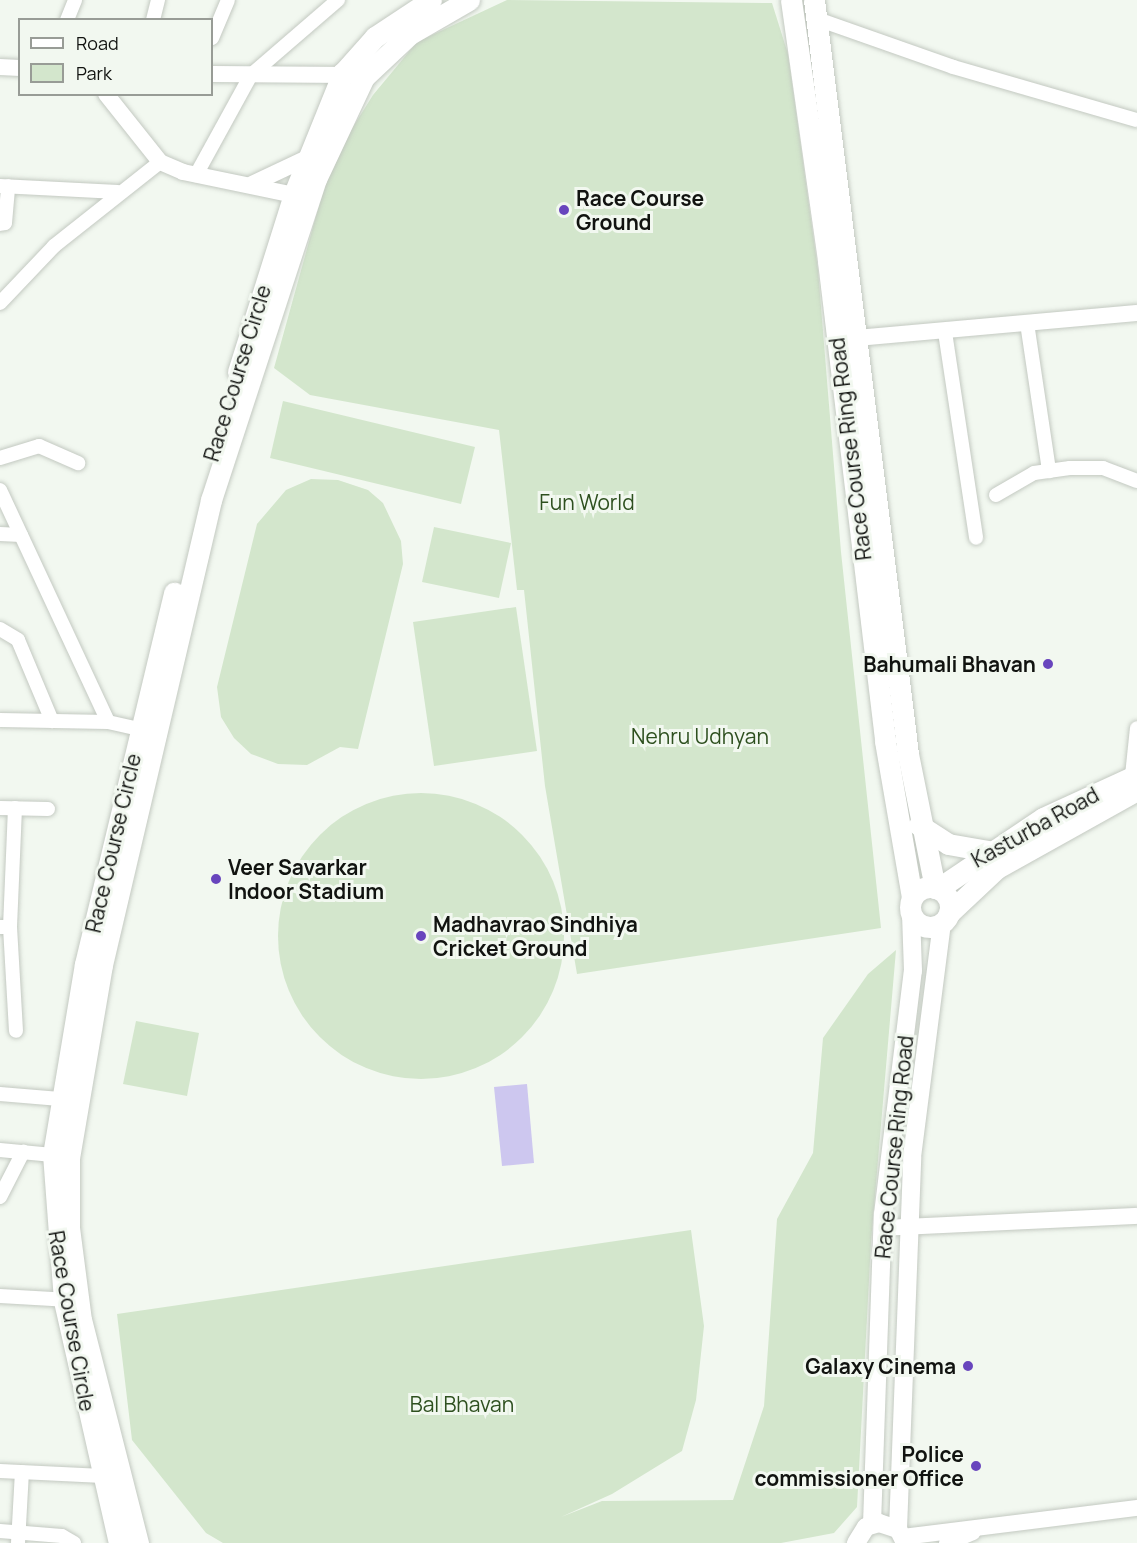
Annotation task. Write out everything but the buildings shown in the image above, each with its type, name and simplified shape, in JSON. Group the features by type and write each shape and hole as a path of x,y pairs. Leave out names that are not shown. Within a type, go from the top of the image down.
{"main road":[{"path":"315,166 349,83 375,37 431,0"},
{"path":"349,83 410,34 469,0"},
{"name":"Race Course Ring Road","path":"791,0 848,339 918,824 937,888"},
{"name":"Race Course Ring Road","path":"815,10 885,741 912,906 913,971 882,1228 872,1524"},
{"name":"Race Course Circle","path":"138,1543 71,1300 69,1158 102,965 198,496 302,196 315,166"},
{"name":"Race Course Circle","path":"118,1543 103,1476 71,1300 52,1155 85,964 150,731"},
{"path":"946,917 948,897 937,888 920,890 912,906 923,926 946,917 998,868 1134,783"},
{"name":"Kasturba Road","path":"937,888 988,851 1134,783"},
{"path":"918,824 948,844 988,851"},
{"name":"Race Course Ring Road","path":"902,1536 908,1225 946,917"},
{"path":"856,1543 872,1524 902,1536"}],"street":[{"path":"68,18 75,0"},
{"path":"154,18 158,0"},
{"path":"213,36 228,0"},
{"path":"196,175 251,75 338,0"},
{"path":"815,10 1137,120"},
{"path":"0,67 18,68"},
{"path":"213,74 298,77 349,83"},
{"path":"108,96 128,117 140,140 160,162 196,175 252,184 302,196"},
{"path":"0,303 4,292 118,192 160,162"},
{"path":"252,184 315,166"},
{"path":"0,224 5,223 4,186 118,192"},
{"path":"848,339 1137,313"},
{"path":"1027,323 1049,471"},
{"path":"945,332 976,538"},
{"path":"0,458 39,446 78,464"},
{"path":"996,495 1034,473 1049,471 1103,468 1137,481"},
{"path":"0,490 108,722"},
{"path":"0,534 21,535"},
{"path":"0,629 18,640 52,721"},
{"path":"0,720 108,722 150,731"},
{"path":"1134,783 1137,727"},
{"path":"0,808 48,808"},
{"path":"15,808 5,927 16,1031"},
{"path":"0,1094 60,1099"},
{"path":"0,1150 52,1155"},
{"path":"0,1197 23,1152"},
{"path":"882,1228 1137,1216"},
{"path":"0,1296 71,1300"},
{"path":"0,1471 103,1476"},
{"path":"18,1538 22,1472"},
{"path":"947,1543 973,1532 1137,1508"},
{"path":"902,1536 956,1529 973,1532"},
{"path":"0,1531 18,1538 62,1536 74,1543"}],"green space":[{"path":"507,0 772,3 788,54 818,270 841,552 881,928 577,974 545,786 524,590 517,590 499,430 310,395 274,368 331,162 373,95 417,42"},
{"path":"283,401 475,447 461,504 270,458"},
{"path":"311,479 338,480 368,490 383,503 401,541 403,564 358,749 340,747 307,765 278,764 251,754 234,738 221,717 217,687 257,524 286,490"},
{"path":"434,527 511,543 499,598 422,582"},
{"path":"516,607 537,751 434,766 413,622"},
{"name":"Madhavrao Sindhiya Cricket Ground","path":"421,793 449,796 476,804 512,825 532,845 547,869 558,894 564,936 561,964 553,991 532,1027 512,1047 488,1062 463,1073 421,1079 393,1076 366,1068 330,1047 310,1027 295,1003 284,978 278,936 281,908 289,881 310,845 330,825 354,810 379,799"},
{"name":"Bal Bhavan","path":"896,950 871,1242 857,1507 834,1533 781,1543 223,1543 206,1533 132,1440 117,1314 691,1230 704,1326 696,1400 682,1451 612,1494 561,1517 602,1501 733,1500 764,1406 777,1219 813,1153 823,1038 868,974"},
{"path":"136,1021 199,1033 187,1096 123,1084"}],"shaded area":[{"path":"527,1084 534,1163 502,1166 494,1087"}],"place":[{"name":"Race Course Ground","path":"564,210"},
{"name":"Bahumali Bhavan","path":"1048,664"},
{"name":"Veer Savarkar Indoor Stadium","path":"216,879"},
{"name":"Madhavrao Sindhiya Cricket Ground","path":"421,936"},
{"name":"Galaxy Cinema","path":"968,1366"},
{"name":"Police commissioner Office","path":"976,1466"}],"park label":[{"name":"Fun World","path":"587,502"},
{"name":"Nehru Udhyan","path":"700,736"}]}
